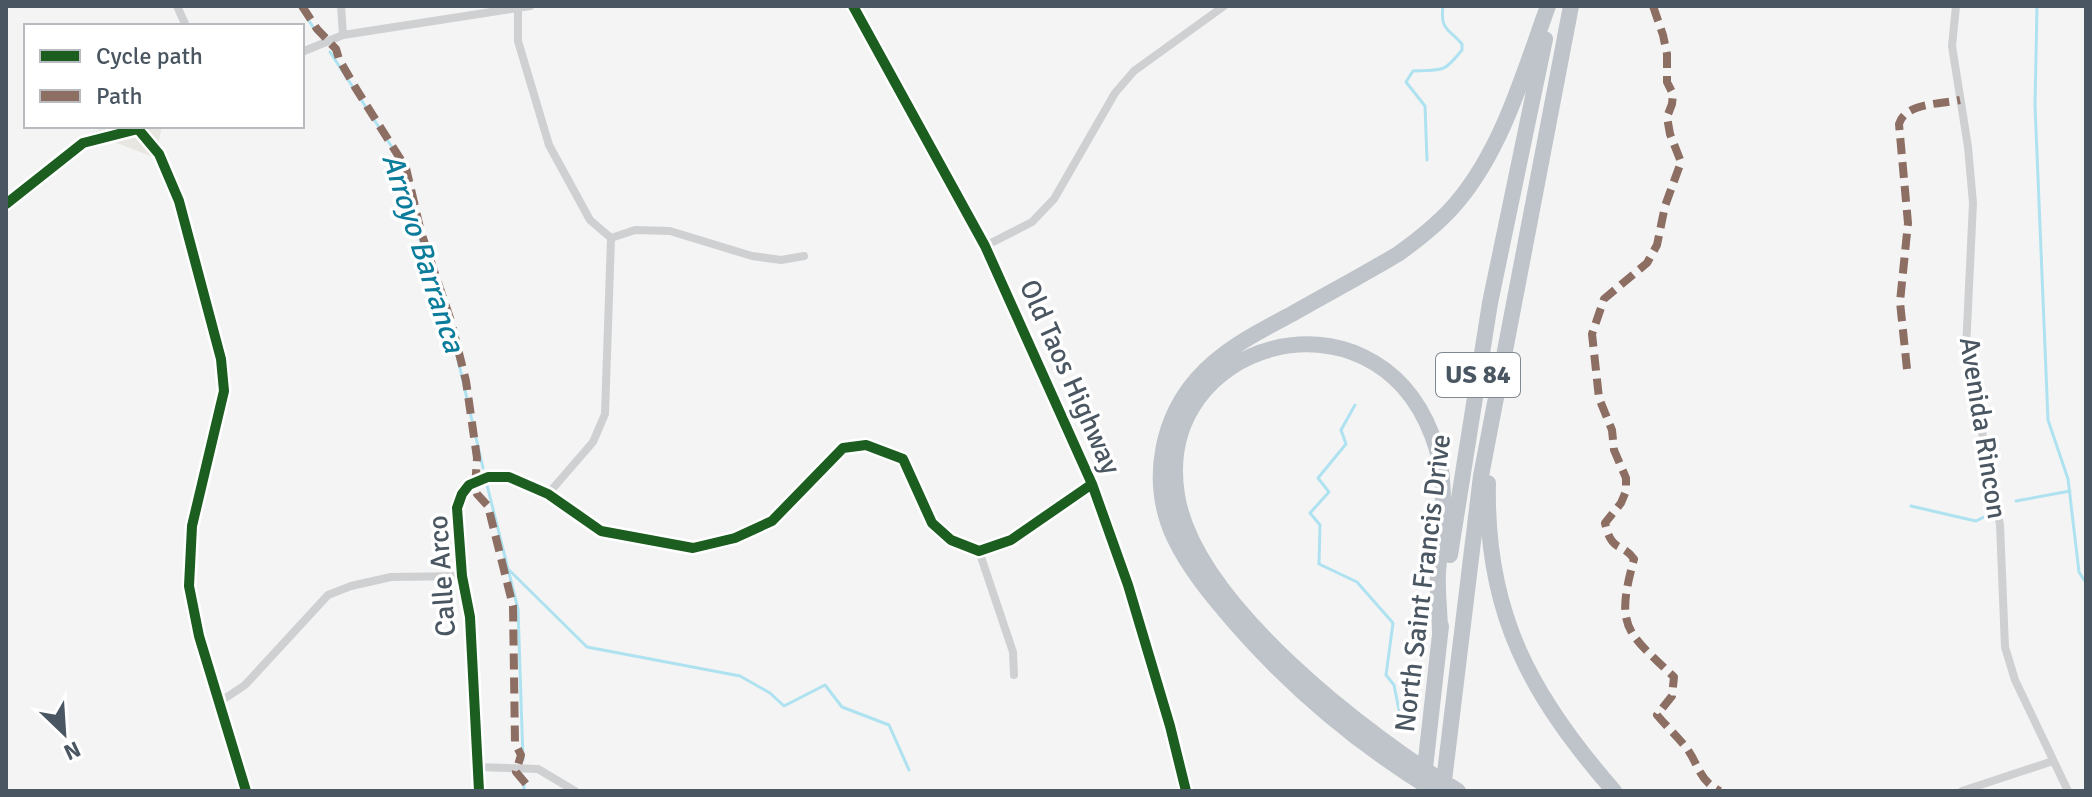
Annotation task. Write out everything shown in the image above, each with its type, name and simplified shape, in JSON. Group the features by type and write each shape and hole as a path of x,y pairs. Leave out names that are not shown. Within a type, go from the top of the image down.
{"highway":[{"name":"North Saint Francis Drive","path":"1423,791 1459,493 1490,303 1550,6"},
{"path":"1435,791 1376,753 1305,694 1268,659 1208,590 1181,550 1169,524 1161,493 1162,453 1170,424 1183,397 1215,362 1268,327 1398,254 1458,201 1491,150 1550,6"},
{"name":"North Saint Francis Drive","path":"1443,791 1468,569 1489,429 1571,6"},
{"path":"1440,633 1441,468 1433,435 1410,393 1379,365 1348,350 1328,345 1308,343 1270,348 1237,362 1224,372 1194,406 1185,424 1175,464 1180,511 1201,557 1236,604 1307,680 1366,730 1458,791"},
{"path":"1489,429 1489,535 1500,600 1509,627 1523,663 1554,717 1614,791"}],"street":[{"path":"341,6 343,35"},
{"path":"304,51 343,35 530,6"},
{"name":"Old Taos Highway","path":"853,6 985,246 1092,484 1128,585 1186,791"},
{"path":"985,246 1032,222 1054,199 1115,93 1134,71 1224,6"},
{"name":"Avenida Rincon","path":"1956,6 1952,46 1968,147 1973,203 1966,357 2000,525 2005,647 2015,680 2068,791"},
{"path":"518,7 518,41 549,145 590,220 611,238"},
{"path":"6,204 83,143 136,128"},
{"path":"141,128 159,154 179,201 221,359 224,391 192,526 189,586 199,636 246,791"},
{"path":"611,238 635,230 670,231 752,256 781,260 804,256"},
{"path":"548,494 593,442 605,414 611,238"},
{"name":"Calle Arco","path":"479,791 470,617 462,576 457,508 469,485 488,477 509,477 548,494 601,531 693,548 735,538 772,521 843,448 866,445 903,459 932,523 951,540 979,551"},
{"path":"1014,675 1013,652 979,551 1011,540 1092,484"},
{"path":"221,701 245,685 328,595 391,577 462,576"},
{"path":"1962,791 2053,761"},
{"path":"476,767 538,769 575,791"}],"sand":[{"path":"103,128 162,128 155,158 92,133"}],"waterway":[{"name":"Arroyo Barranca","path":"299,6 317,33"},
{"path":"1427,160 1425,106 1406,82 1413,71 1445,67 1462,50 1462,44 1444,24 1443,6"},
{"path":"2037,6 2035,105 2048,420 2068,479 2079,572 2086,583"},
{"name":"Arroyo Barranca","path":"330,52 401,161 420,240 449,321 483,468"},
{"path":"1355,405 1341,430 1346,444 1318,478 1329,492 1310,513 1320,525 1319,564 1357,582 1393,623 1386,675 1394,685 1399,710"},
{"name":"Arroyo Barranca","path":"487,485 518,609 523,760"},
{"path":"2016,501 2070,491"},
{"path":"1911,506 1976,521 1984,517"},
{"path":"508,569 587,647 740,676 770,693 784,706 825,685 842,707 889,725 909,770"},
{"name":"Arroyo Barranca","path":"524,778 524,791"}],"marked path":[{"path":"302,6 317,29 336,49 355,87 406,168 421,232 451,321 466,381 477,458 475,488 488,506 513,606 515,743 521,755 516,772 527,785 526,791"},
{"path":"1653,6 1663,35 1667,82 1673,94 1667,117 1670,134 1681,162 1665,206 1657,245 1647,263 1604,299 1592,334 1599,398 1612,430 1614,450 1626,478 1626,491 1621,503 1605,523 1614,543 1634,559 1625,600 1629,627 1635,638 1674,677 1672,696 1657,715 1688,750 1704,778 1720,791"},
{"path":"1907,369 1900,302 1908,223 1899,124 1908,112 1916,108 1960,100"}],"cycle path":[{"path":"853,6 985,246 1092,484 1128,585 1186,791"},
{"path":"6,204 83,143 138,129 159,154 179,201 221,359 224,391 192,526 189,586 199,636 246,791"},
{"path":"479,791 470,617 462,576 457,508 469,485 488,477 509,477 548,494 601,531 693,548 735,538 772,521 843,448 866,445 903,459 932,523 951,540 979,551 1011,540 1092,484"}]}
